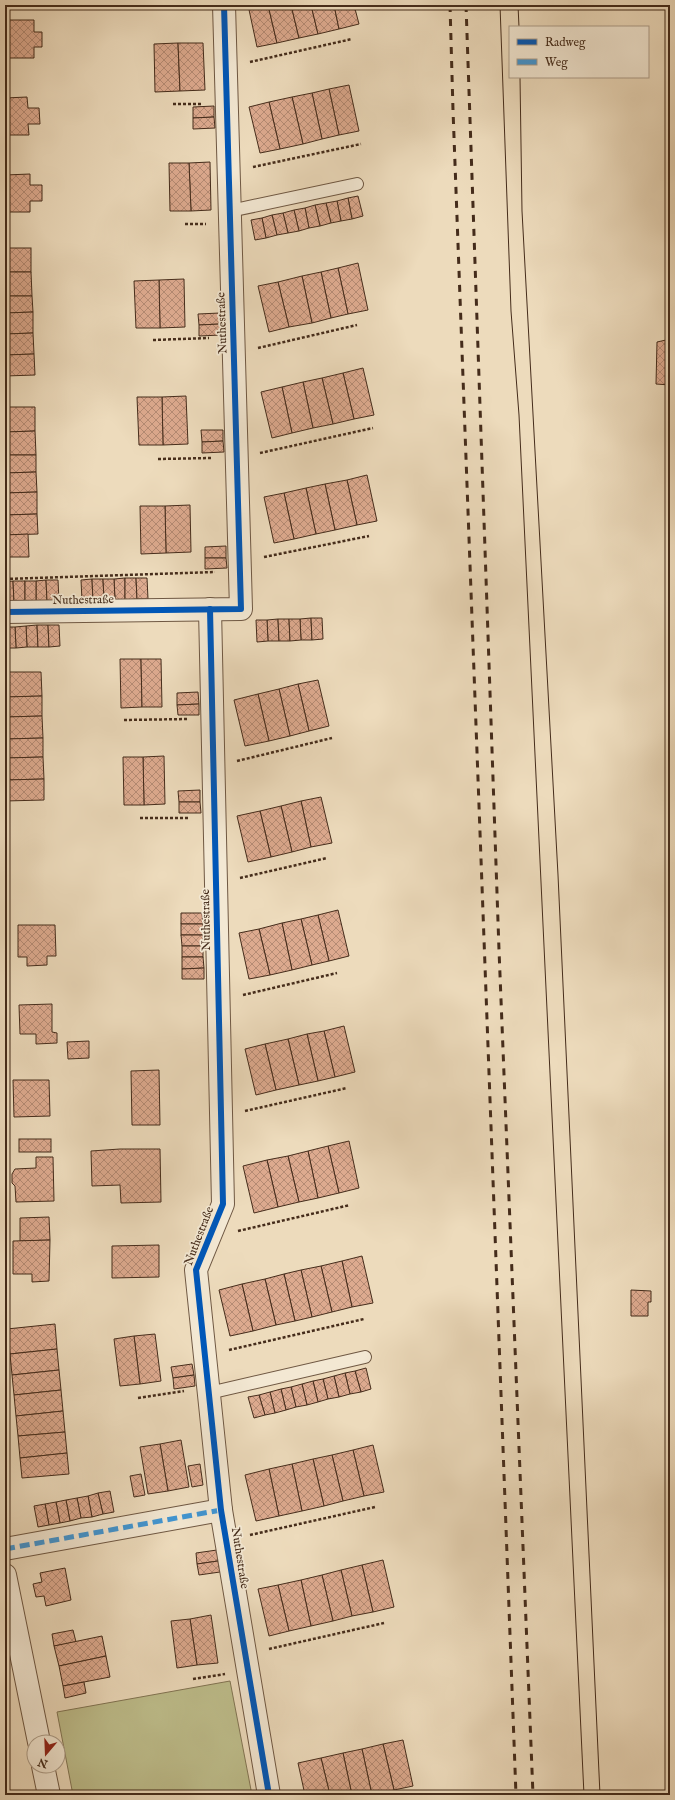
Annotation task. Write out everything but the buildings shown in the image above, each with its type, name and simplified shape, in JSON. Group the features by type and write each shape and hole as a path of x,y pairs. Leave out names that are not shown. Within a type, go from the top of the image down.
{"street":[{"name":"Nuthestraße","path":"5,612 241,609 224,5"},
{"name":"Nuthestraße","path":"210,609 223,1204 196,1270 221,1510 269,1795"},
{"path":"5,1549 221,1510"},
{"path":"5,1575 37,1734"},
{"path":"45,1774 49,1795"}],"lane":[{"path":"230,211 356,184"},
{"path":"208,1390 364,1357"}],"path":[{"path":"226,68 352,39"},
{"path":"173,104 227,103"},
{"path":"229,172 361,144"},
{"path":"153,340 234,345 357,326"},
{"path":"158,459 237,458 373,428"},
{"path":"5,579 240,566 369,536"},
{"path":"124,720 212,719"},
{"path":"213,767 332,738"},
{"path":"140,818 214,817"},
{"path":"216,884 326,858"},
{"path":"219,1001 337,973"},
{"path":"221,1116 347,1088"},
{"path":"212,1231 235,1232 350,1205"},
{"path":"205,1355 364,1319"},
{"path":"138,1398 208,1390"},
{"path":"226,1540 375,1506"},
{"path":"193,1679 384,1624"}],"green space":[{"path":"230,1681 252,1795 73,1795 66,1759 66,1734 61,1734 57,1712"}],"tram line":[{"path":"500,5 511,311 519,415 584,1795"},
{"path":"518,5 519,26"},
{"path":"520,78 522,211 558,875 600,1795"}],"railway":[{"path":"450,5 516,1795"},
{"path":"466,5 499,950 533,1795"}],"marked path":[{"path":"5,1549 221,1510"}],"cycle path":[{"path":"5,612 241,609 224,5"},
{"path":"210,609 223,1204 196,1270 221,1510 269,1795"}]}
